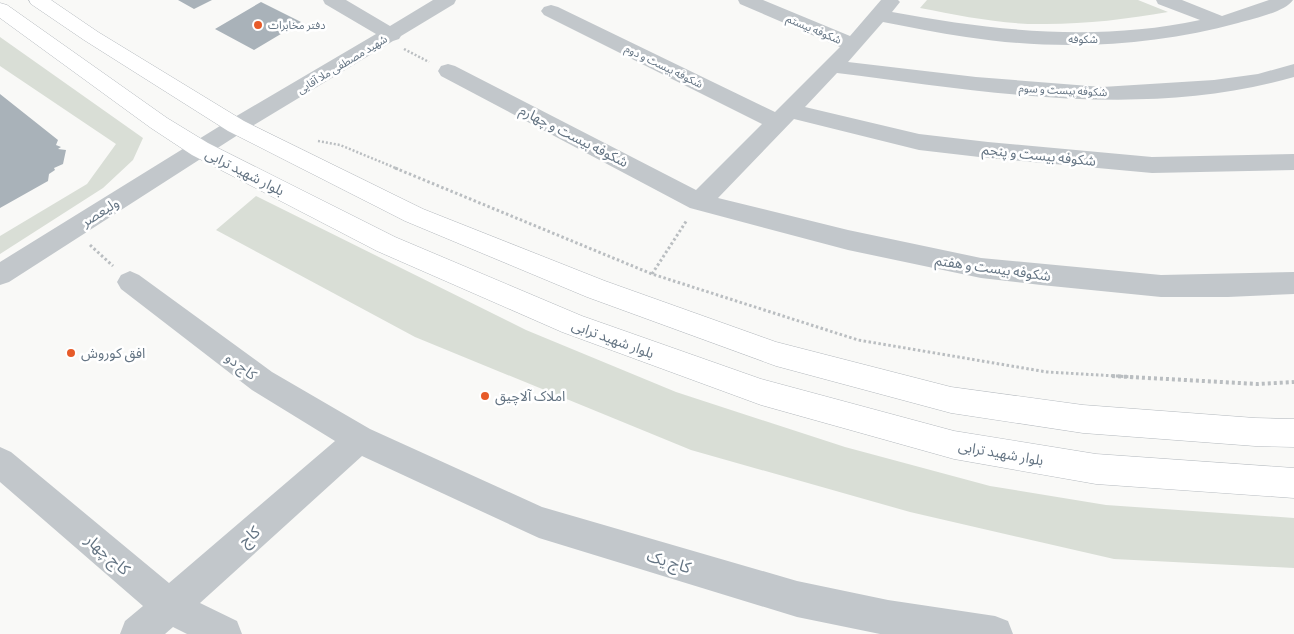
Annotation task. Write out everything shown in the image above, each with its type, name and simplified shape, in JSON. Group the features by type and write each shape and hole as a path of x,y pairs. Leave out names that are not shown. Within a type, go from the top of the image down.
{"main road":[{"path":"38,0 236,126 414,214 596,289 776,354 951,400 1083,419 1256,432 1294,433"},
{"name":"بلوار شهید ترابی","path":"0,9 160,123 200,149 386,244 572,324 761,392 954,445 1096,469 1294,483"}],"street":[{"path":"332,0 388,37"},
{"name":"شهید مصطفی ملا آقایی","path":"200,149 447,0"},
{"name":"شکوفه بیستم","path":"746,0 853,45"},
{"path":"1165,0 1221,22"},
{"name":"شکوفه","path":"699,202 853,45 885,8 980,33 1077,40 1116,38 1184,30 1243,16 1284,0"},
{"name":"شکوفه بیست و دوم","path":"551,11 782,116"},
{"name":"شکوفه بیست و سوم","path":"832,66 976,84 1102,94 1214,88 1294,70"},
{"name":"شکوفه بیست و چهارم","path":"448,71 699,202"},
{"name":"شکوفه بیست و پنجم","path":"782,116 919,142 1152,165 1294,162"},
{"name":"ولیعصر","path":"0,275 200,149"},
{"name":"شکوفه بیست و هفتم","path":"699,202 848,240 981,268 1162,286 1294,283"},
{"name":"کاج دو","path":"130,282 262,382 360,439"},
{"name":"کاج","path":"138,634 360,439"},
{"name":"کاج یک","path":"360,439 539,522 797,599 888,618 995,634"},
{"name":"کاج چهار","path":"0,462 169,606 224,634"}],"path":[{"path":"388,37 448,71"},
{"path":"311,140 340,145 652,274 858,340 1047,372 1258,384 1294,382"},
{"path":"652,274 699,202"},
{"path":"72,230 130,282"}],"shaded area":[{"path":"927,0 1138,0 1168,12 1092,22 1030,24 983,19 920,8"},
{"path":"0,37 143,138 133,160 103,188 0,254 0,236 87,184 116,144 0,66"},
{"path":"256,196 526,330 676,392 845,447 990,486 1106,505 1294,518 1294,568 1114,559 910,512 691,450 415,337 216,230"}],"building":[{"path":"178,0 212,0 194,9"},
{"name":"دفتر مخابرات","path":"261,2 301,22 254,50 215,29"},
{"path":"0,94 58,140 56,145 61,147 58,149 66,150 63,164 54,168 55,170 49,174 48,181 0,208"}],"place":[{"name":"دفتر مخابرات","path":"258,25"},
{"name":"افق کوروش","path":"71,353"},
{"name":"املاک آلاچیق","path":"485,396"}]}
